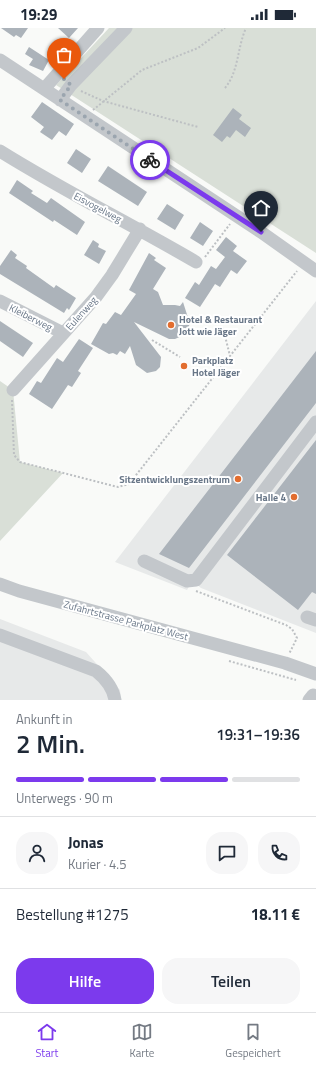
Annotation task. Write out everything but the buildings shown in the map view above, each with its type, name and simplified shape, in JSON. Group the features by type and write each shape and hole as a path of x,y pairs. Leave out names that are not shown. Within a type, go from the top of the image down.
{"street":[{"path":"44,89 98,28"},
{"path":"60,100 71,85 126,28"},
{"path":"0,60 85,118 261,232 316,271"},
{"path":"57,73 71,85"},
{"name":"Eisvogelweg","path":"0,151 62,189 140,229 196,262"},
{"name":"Eulenweg","path":"13,390 112,275 140,229"},
{"name":"Kleiberweg","path":"0,301 63,333"},
{"path":"144,561 187,580 196,580 316,422"},
{"name":"Zufahrtstrasse Parkplatz West","path":"0,584 19,591 253,656 284,663 316,674"},
{"path":"0,635 96,671 104,677 114,692 115,700"},
{"path":"309,700 313,695 316,696"}],"path":[{"path":"85,118 103,101 142,70 198,48 225,28"},
{"path":"225,88 235,73 238,50 246,28"},
{"path":"71,85 103,101 198,126"},
{"path":"196,262 202,261 236,216"},
{"path":"13,390 14,455 20,462 118,487 129,484 304,262"},
{"path":"223,328 230,356"},
{"path":"152,340 180,357"},
{"path":"192,581 192,586 199,592 286,625 292,629 297,638 284,663"}],"shaded area":[{"path":"109,28 316,28 316,253 56,85"},
{"path":"316,301 316,633 201,588 192,581 187,590 115,562"},
{"path":"0,381 13,390 20,462 63,473 0,541"},
{"path":"0,619 86,652 120,690 121,700 0,700"}],"way so far":[{"path":"64,79 71,85 60,100 150,160"}],"place":[{"name":"Hotel & Restaurant Jott wie Jäger","path":"171,325"},
{"name":"Parkplatz Hotel Jäger","path":"184,366"},
{"name":"Sitzentwicklungszentrum","path":"238,479"},
{"name":"Halle 4","path":"294,497"}],"route":[{"path":"150,160 261,232"}]}
